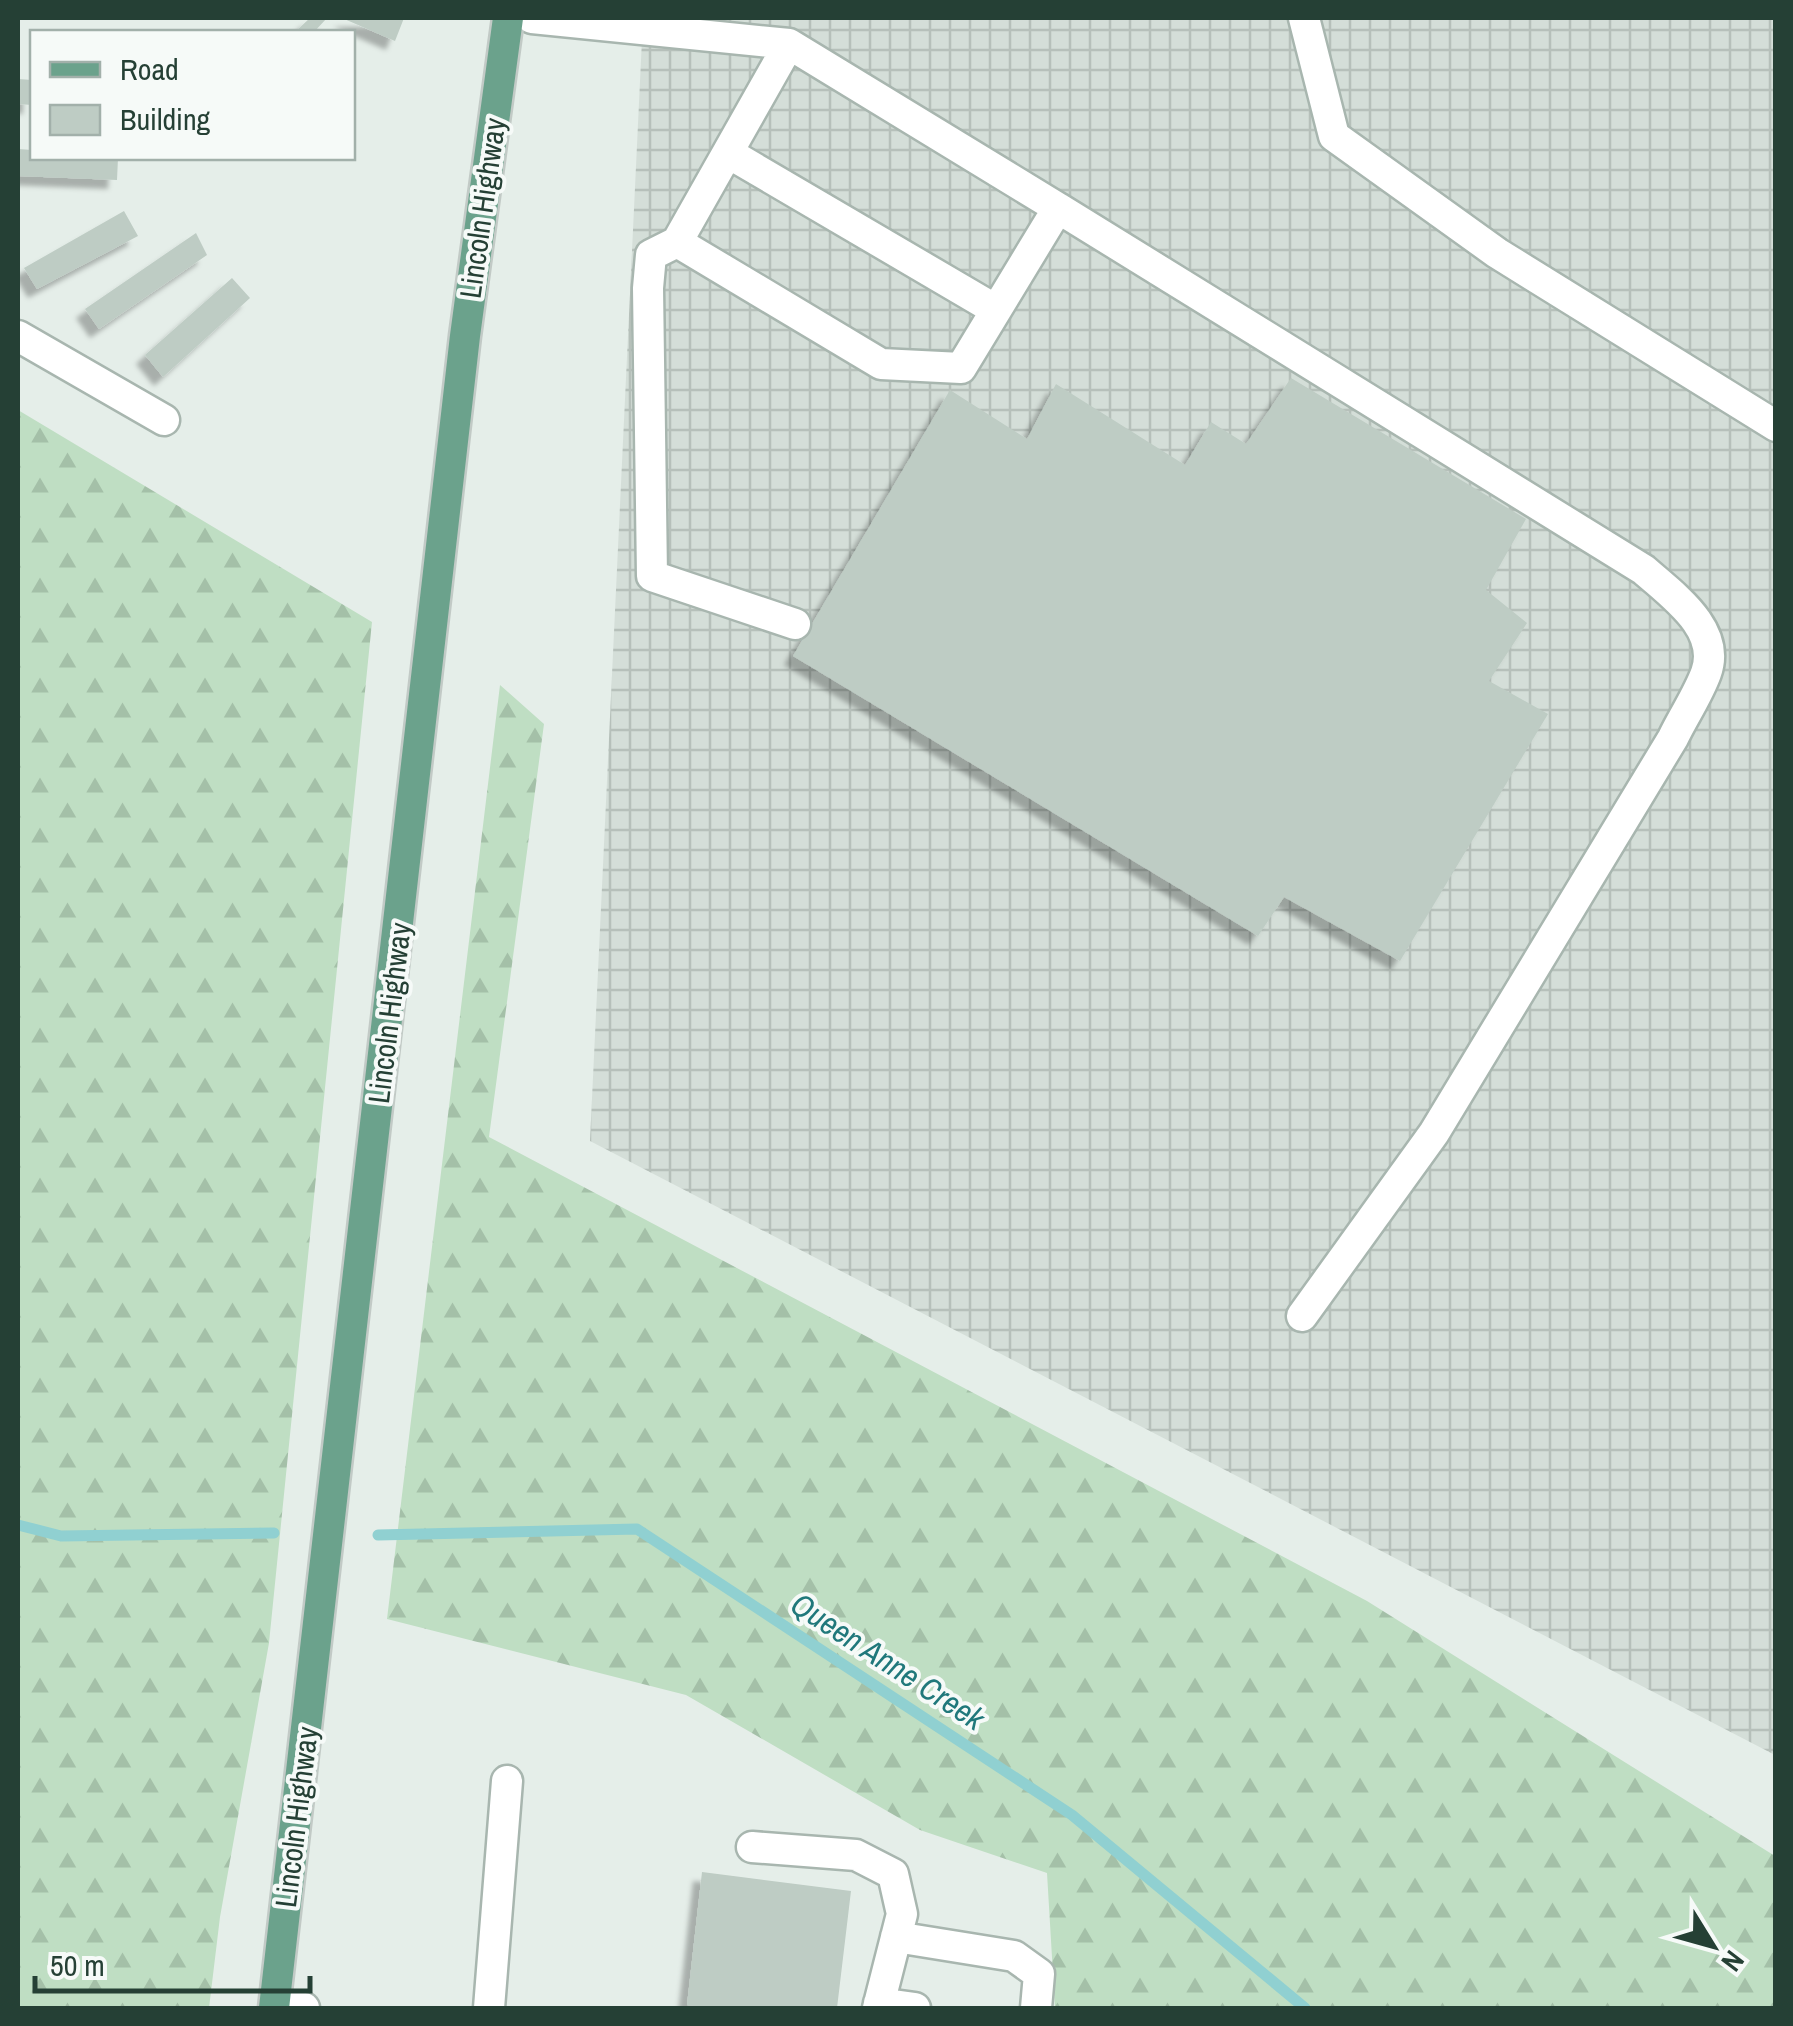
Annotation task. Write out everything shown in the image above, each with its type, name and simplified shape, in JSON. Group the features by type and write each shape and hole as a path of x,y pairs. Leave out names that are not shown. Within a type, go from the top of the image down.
{"main road":[{"name":"Lincoln Highway","path":"284,2007 466,336 508,18"}],"street":[{"path":"532,18 789,44 1644,570 1694,616 1708,647 1708,670 1673,738 1434,1133 1302,1316"},
{"path":"1304,18 1334,136 1497,253 1776,426"},
{"path":"789,44 678,242 651,255 648,288 652,576 795,624"},
{"path":"730,154 996,310"},
{"path":"678,242 881,364 961,368 1058,208"},
{"path":"18,336 164,420"},
{"path":"488,2008 507,1782"},
{"path":"752,1846 856,1855 893,1874 902,1914 878,2006 915,2008"},
{"path":"896,1937 1014,1956 1039,1974 1036,2008"}],"shaded area":[{"path":"643,18 1775,18 1775,1755 590,1141"}],"green space":[{"path":"18,410 372,622 269,1643 220,1917 209,2008 18,2008"},
{"path":"500,685 544,724 489,1137 1367,1601 1775,1856 1775,2008 1055,2008 1047,1873 920,1830 686,1695 387,1619"}],"building":[{"path":"310,18 327,18 316,30 297,30"},
{"path":"342,18 404,18 395,41"},
{"path":"18,79 30,80 30,105 18,104"},
{"path":"18,149 30,150 30,160 118,160 117,180 18,176"},
{"path":"124,211 138,236 37,289 24,268"},
{"path":"196,233 207,255 99,329 85,309"},
{"path":"232,278 250,298 163,377 145,355"},
{"path":"1291,378 1526,519 1486,590 1527,623 1489,681 1548,714 1400,961 1284,897 1258,936 793,656 950,390 1027,439 1056,384 1185,465 1211,422 1246,444"},
{"path":"702,1872 851,1891 837,2008 687,2005"}],"waterway":[{"name":"Queen Anne Creek","path":"18,1525 61,1536 274,1533"},
{"name":"Queen Anne Creek","path":"378,1535 637,1529 1072,1815 1305,2008"}]}
